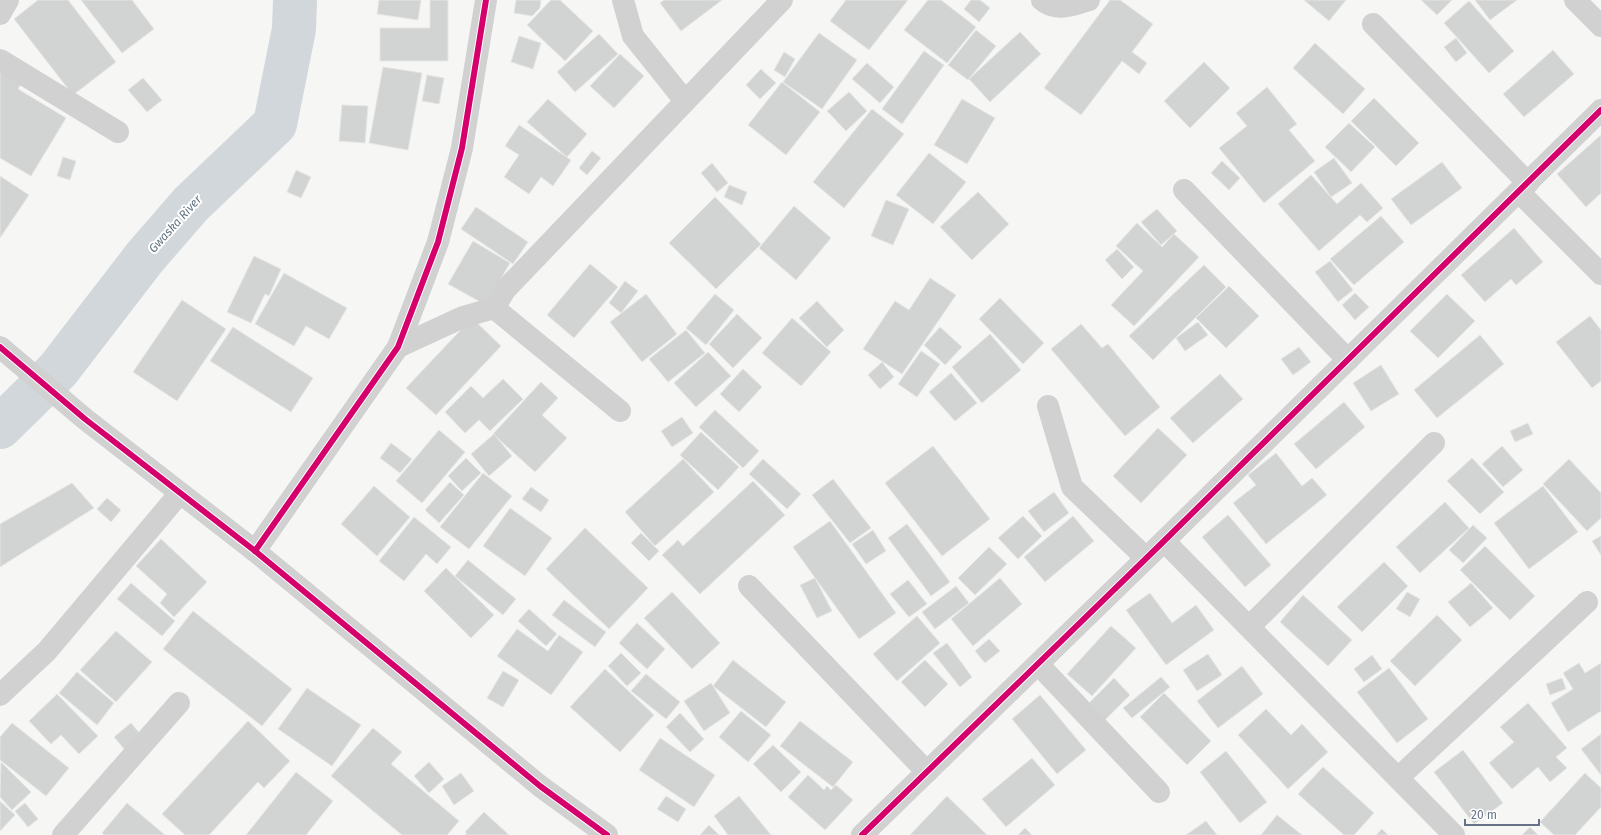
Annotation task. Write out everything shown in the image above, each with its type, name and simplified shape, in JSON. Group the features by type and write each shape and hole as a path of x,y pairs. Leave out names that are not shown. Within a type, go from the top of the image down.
{"street":[{"path":"0,14 8,0"},
{"path":"255,551 398,348 442,228 462,148 486,0"},
{"path":"623,0 633,36 686,101"},
{"path":"398,348 463,318 494,308 505,290 782,0"},
{"path":"1042,0 1047,4 1069,7 1089,0"},
{"path":"1585,3 1601,26"},
{"path":"1373,24 1601,274"},
{"path":"0,60 118,132"},
{"path":"862,835 1524,188 1601,110"},
{"path":"1184,190 1348,360"},
{"path":"494,308 620,411"},
{"path":"0,347 85,419 255,551 596,832"},
{"path":"1048,406 1072,487 1146,558"},
{"path":"1249,627 1434,443"},
{"path":"0,695 47,651 180,493"},
{"path":"1164,541 1454,835"},
{"path":"749,586 927,772"},
{"path":"1398,778 1587,602"},
{"path":"1038,664 1159,792"},
{"path":"63,835 179,702"}],"building":[{"path":"38,0 68,0 116,62 73,95 14,19"},
{"path":"81,0 132,0 154,29 122,53"},
{"path":"379,0 421,0 418,20 377,14"},
{"path":"430,0 448,0 448,61 380,61 380,28 430,28"},
{"path":"516,0 541,0 540,8 532,16 514,13"},
{"path":"551,0 560,0 593,31 565,61 527,25"},
{"path":"664,0 722,0 681,31 660,3"},
{"path":"846,0 908,0 869,50 830,21"},
{"path":"928,0 941,0 976,27 947,63 904,30"},
{"path":"971,0 980,0 990,8 979,22 964,9"},
{"path":"1110,0 1120,0 1153,24 1132,52 1147,63 1139,74 1122,61 1081,115 1044,88"},
{"path":"1304,0 1346,0 1329,21"},
{"path":"1421,0 1452,0 1437,15"},
{"path":"1475,0 1517,0 1490,20"},
{"path":"1469,1 1514,51 1489,73 1444,23"},
{"path":"976,30 996,46 968,80 948,65"},
{"path":"1020,32 1041,54 990,102 969,79"},
{"path":"819,33 857,60 822,109 783,82"},
{"path":"599,34 618,54 575,92 557,72"},
{"path":"519,36 541,43 533,69 511,62"},
{"path":"1456,38 1467,53 1456,62 1444,47"},
{"path":"1315,43 1365,89 1343,114 1293,68"},
{"path":"1553,50 1574,74 1524,117 1503,94"},
{"path":"924,51 944,65 902,124 882,109"},
{"path":"784,52 795,59 785,77 774,70"},
{"path":"620,54 644,76 614,108 590,86"},
{"path":"1204,62 1230,88 1190,128 1164,101"},
{"path":"867,63 894,87 880,103 852,79"},
{"path":"383,67 422,73 408,150 369,143"},
{"path":"761,69 776,83 760,99 746,85"},
{"path":"0,71 21,84 18,89 66,118 31,176 0,158"},
{"path":"427,75 444,78 439,104 422,101"},
{"path":"143,78 162,100 147,112 128,90"},
{"path":"782,82 820,112 786,155 748,125"},
{"path":"1267,87 1297,124 1289,130 1315,161 1264,203 1219,148 1247,126 1236,113"},
{"path":"849,92 867,111 846,131 827,111"},
{"path":"1374,98 1419,143 1396,166 1351,121"},
{"path":"548,99 587,134 567,157 527,122"},
{"path":"962,99 995,118 967,164 934,145"},
{"path":"342,105 368,106 365,143 339,141"},
{"path":"872,109 904,134 844,208 813,182"},
{"path":"1349,123 1375,147 1351,172 1325,147"},
{"path":"519,125 571,160 553,186 541,177 529,194 504,177 519,155 505,146"},
{"path":"1601,135 1601,193 1586,207 1557,174"},
{"path":"592,151 601,158 587,175 579,168"},
{"path":"929,153 966,182 933,224 896,195"},
{"path":"63,157 76,161 70,180 57,176"},
{"path":"1334,158 1352,183 1331,197 1314,172"},
{"path":"1222,161 1240,178 1229,190 1211,173"},
{"path":"1442,162 1462,188 1411,225 1391,199"},
{"path":"712,163 728,183 717,192 701,173"},
{"path":"296,170 311,177 301,198 287,192"},
{"path":"1311,175 1337,204 1361,183 1383,208 1367,222 1360,215 1319,251 1278,204"},
{"path":"0,176 29,195 0,238"},
{"path":"729,185 747,192 742,205 724,197"},
{"path":"978,192 1009,224 972,260 940,227"},
{"path":"715,197 761,244 716,289 669,243"},
{"path":"886,200 909,209 893,245 871,236"},
{"path":"794,206 831,238 796,280 759,248"},
{"path":"476,207 528,242 513,264 461,229"},
{"path":"1157,209 1177,231 1161,245 1141,222"},
{"path":"1381,216 1404,242 1354,285 1330,259"},
{"path":"1137,223 1162,247 1174,234 1199,257 1134,326 1111,305 1143,271 1116,246"},
{"path":"1514,228 1543,262 1516,285 1511,279 1485,302 1461,275"},
{"path":"473,241 510,263 486,305 448,284"},
{"path":"1117,249 1134,267 1122,279 1105,260"},
{"path":"254,256 281,269 269,296 265,294 251,323 227,312"},
{"path":"1330,261 1353,290 1338,302 1315,272"},
{"path":"590,264 618,287 574,338 547,315"},
{"path":"1204,265 1226,287 1153,360 1129,336"},
{"path":"284,273 347,308 329,339 306,326 294,346 255,324"},
{"path":"930,278 956,295 902,374 863,349 895,301 909,310"},
{"path":"625,281 638,291 621,313 609,303"},
{"path":"1229,286 1259,316 1226,348 1196,318"},
{"path":"1355,293 1369,307 1355,320 1342,305"},
{"path":"646,294 677,334 642,362 610,322"},
{"path":"715,294 734,310 706,345 686,328"},
{"path":"1447,294 1475,321 1438,358 1410,331"},
{"path":"1000,298 1044,343 1023,364 979,319"},
{"path":"182,300 226,329 177,401 133,372"},
{"path":"817,301 844,330 827,347 799,318"},
{"path":"737,314 762,338 733,368 709,344"},
{"path":"1590,316 1601,330 1601,381 1592,388 1556,342"},
{"path":"472,318 501,346 436,415 406,388"},
{"path":"792,318 831,352 801,386 762,353"},
{"path":"1198,322 1208,335 1185,351 1176,338"},
{"path":"1081,324 1102,348 1108,344 1160,407 1125,436 1051,349"},
{"path":"233,327 313,378 291,412 210,361"},
{"path":"940,327 962,347 945,365 924,345"},
{"path":"686,330 705,353 668,382 649,359"},
{"path":"990,334 1021,370 982,403 952,367"},
{"path":"1480,335 1504,364 1437,418 1414,390"},
{"path":"1299,347 1311,362 1293,375 1281,359"},
{"path":"921,351 940,364 917,397 898,384"},
{"path":"708,352 731,376 696,407 674,383"},
{"path":"882,362 894,377 880,389 868,375"},
{"path":"1381,365 1399,394 1371,411 1353,383"},
{"path":"743,369 762,387 739,412 720,394"},
{"path":"951,373 977,403 955,421 929,392"},
{"path":"1220,374 1243,399 1193,443 1170,418"},
{"path":"503,379 523,399 490,431 479,420 465,433 445,412 471,386 483,398"},
{"path":"541,382 558,398 542,415 567,438 535,472 493,434"},
{"path":"1344,402 1365,427 1316,469 1294,444"},
{"path":"715,410 759,451 743,468 699,427"},
{"path":"682,417 693,433 672,447 661,431"},
{"path":"1528,423 1533,434 1515,442 1510,431"},
{"path":"1158,428 1187,455 1141,503 1113,476"},
{"path":"439,430 465,452 422,503 396,481"},
{"path":"701,432 739,467 718,490 680,455"},
{"path":"494,434 512,456 489,476 471,454"},
{"path":"391,443 412,459 400,473 380,458"},
{"path":"933,446 990,519 942,556 885,483"},
{"path":"1502,446 1523,470 1503,487 1482,464"},
{"path":"1276,453 1302,486 1312,478 1327,495 1266,544 1233,503 1256,485 1248,475"},
{"path":"466,458 481,473 462,491 448,476"},
{"path":"1472,458 1504,492 1480,514 1447,481"},
{"path":"683,459 714,492 655,546 625,512"},
{"path":"763,459 801,494 787,509 749,474"},
{"path":"1569,459 1601,493 1601,518 1587,531 1543,484"},
{"path":"483,473 512,496 469,549 440,527"},
{"path":"833,479 871,528 850,543 812,495"},
{"path":"753,481 785,515 700,594 662,555 678,540 683,546"},
{"path":"450,482 464,495 439,523 425,510"},
{"path":"72,483 94,508 0,567 0,524"},
{"path":"374,486 410,517 377,556 341,524"},
{"path":"1543,486 1578,532 1529,569 1494,523"},
{"path":"531,487 549,500 541,512 522,499"},
{"path":"1054,492 1069,513 1044,532 1028,511"},
{"path":"107,498 121,510 111,522 97,509"},
{"path":"1445,502 1469,528 1420,573 1396,547"},
{"path":"510,508 552,538 525,576 483,546"},
{"path":"1228,515 1271,565 1245,587 1202,537"},
{"path":"1023,516 1042,536 1018,559 998,538"},
{"path":"1073,516 1094,541 1045,582 1024,557"},
{"path":"414,517 451,547 437,564 426,554 404,581 379,561"},
{"path":"830,521 896,613 859,639 793,547"},
{"path":"907,524 950,582 931,596 888,538"},
{"path":"1473,525 1487,538 1463,563 1449,550"},
{"path":"585,528 648,588 609,629 546,569"},
{"path":"873,530 886,551 866,564 852,544"},
{"path":"641,533 659,551 649,561 631,543"},
{"path":"1601,536 1601,555 1592,541"},
{"path":"161,539 207,582 174,617 160,603 167,594 136,566"},
{"path":"1485,546 1535,596 1510,620 1460,570"},
{"path":"989,547 1007,564 975,595 958,578"},
{"path":"468,560 516,599 503,615 455,576"},
{"path":"1384,562 1408,586 1362,632 1337,607"},
{"path":"446,568 494,615 471,638 424,591"},
{"path":"815,578 832,611 817,618 800,585"},
{"path":"1000,578 1022,604 973,646 951,619"},
{"path":"908,580 927,604 909,617 890,594"},
{"path":"131,583 175,621 162,636 117,599"},
{"path":"1471,583 1493,608 1470,627 1448,602"},
{"path":"956,586 969,603 935,629 922,612"},
{"path":"672,592 720,643 692,669 644,618"},
{"path":"1407,592 1420,599 1410,617 1396,609"},
{"path":"1150,593 1172,623 1196,605 1214,630 1166,665 1126,610"},
{"path":"1303,595 1352,640 1328,666 1280,622"},
{"path":"564,600 606,632 595,647 552,615"},
{"path":"529,609 557,634 546,646 518,621"},
{"path":"193,611 292,689 262,726 163,649"},
{"path":"1437,615 1462,640 1415,686 1390,661"},
{"path":"917,616 940,643 897,681 873,654"},
{"path":"637,623 665,649 647,669 619,643"},
{"path":"1111,626 1136,648 1092,696 1067,674"},
{"path":"517,629 548,651 559,635 583,652 551,695 497,656"},
{"path":"116,631 152,662 116,702 80,670"},
{"path":"989,639 1000,651 985,663 975,651"},
{"path":"947,643 972,677 960,687 933,653"},
{"path":"621,653 641,673 627,686 608,666"},
{"path":"1208,654 1222,675 1197,691 1183,670"},
{"path":"1372,655 1382,669 1364,682 1354,669"},
{"path":"733,660 786,702 766,727 713,686"},
{"path":"925,660 948,684 925,707 901,682"},
{"path":"1579,663 1585,673 1601,663 1601,711 1568,732 1551,703 1573,689 1563,673"},
{"path":"1242,666 1263,694 1218,728 1197,701"},
{"path":"1389,668 1428,719 1397,743 1357,692"},
{"path":"605,669 654,715 620,752 570,707"},
{"path":"503,671 519,680 503,707 487,698"},
{"path":"77,672 114,703 97,725 59,693"},
{"path":"646,674 680,702 666,719 631,691"},
{"path":"1161,677 1170,687 1132,718 1123,708"},
{"path":"1114,678 1130,695 1105,720 1089,703"},
{"path":"1562,678 1566,689 1550,695 1546,684"},
{"path":"711,683 730,713 704,731 684,701"},
{"path":"307,688 361,725 332,766 278,729"},
{"path":"1164,693 1211,741 1187,765 1140,717"},
{"path":"57,694 98,736 79,754 61,735 51,744 29,721"},
{"path":"1040,695 1086,750 1057,774 1012,719"},
{"path":"1528,703 1567,748 1556,757 1567,768 1550,782 1538,767 1512,789 1489,763 1514,742 1500,727"},
{"path":"1266,709 1291,735 1302,724 1328,752 1288,789 1238,735"},
{"path":"741,711 771,735 748,762 719,737"},
{"path":"680,713 704,739 690,752 666,727"},
{"path":"248,721 290,761 264,788 258,782 209,835 185,835 162,814"},
{"path":"800,721 853,762 833,787 780,746"},
{"path":"12,723 69,768 46,796 0,760 0,737"},
{"path":"131,723 142,736 125,750 114,737"},
{"path":"373,728 402,752 391,764 459,821 447,835 402,835 331,776"},
{"path":"1601,734 1601,775 1581,749"},
{"path":"660,738 715,775 694,807 639,770"},
{"path":"773,745 801,772 781,792 753,764"},
{"path":"1463,750 1503,803 1474,824 1434,772"},
{"path":"1226,751 1267,802 1240,823 1200,772"},
{"path":"1032,758 1055,785 1006,827 982,799"},
{"path":"1,762 31,792 12,810 0,797"},
{"path":"429,762 444,779 429,793 414,776"},
{"path":"1323,767 1374,813 1354,835 1344,835 1298,794"},
{"path":"296,772 333,801 306,835 246,835"},
{"path":"461,773 474,791 454,805 442,786"},
{"path":"1585,773 1601,788 1601,807 1575,835 1554,835 1540,822"},
{"path":"808,775 824,790 827,786 831,790 836,785 853,800 825,830 788,797"},
{"path":"666,796 686,809 678,822 657,809"},
{"path":"739,796 771,835 728,835 714,816"},
{"path":"947,796 987,835 910,835"},
{"path":"0,801 15,815 0,831"},
{"path":"25,803 38,819 28,827 15,811"},
{"path":"127,803 165,835 104,835 102,833"},
{"path":"484,812 509,835 465,835 467,834 465,832"},
{"path":"1277,815 1302,835 1261,835"},
{"path":"1206,821 1217,835 1186,835"},
{"path":"709,825 719,835 700,835"},
{"path":"1530,827 1538,835 1522,835"},
{"path":"1025,828 1032,835 1018,835"},
{"path":"1382,829 1388,835 1376,835"}],"waterway":[{"name":"Gwaska River","path":"0,427 58,370 145,257 191,204 275,124 294,29 295,0"}],"cycle path":[{"path":"255,551 398,347 438,242 462,148 486,0"},
{"path":"862,835 1164,541 1601,110"},
{"path":"0,347 85,419 255,551 540,786 607,835"}]}
